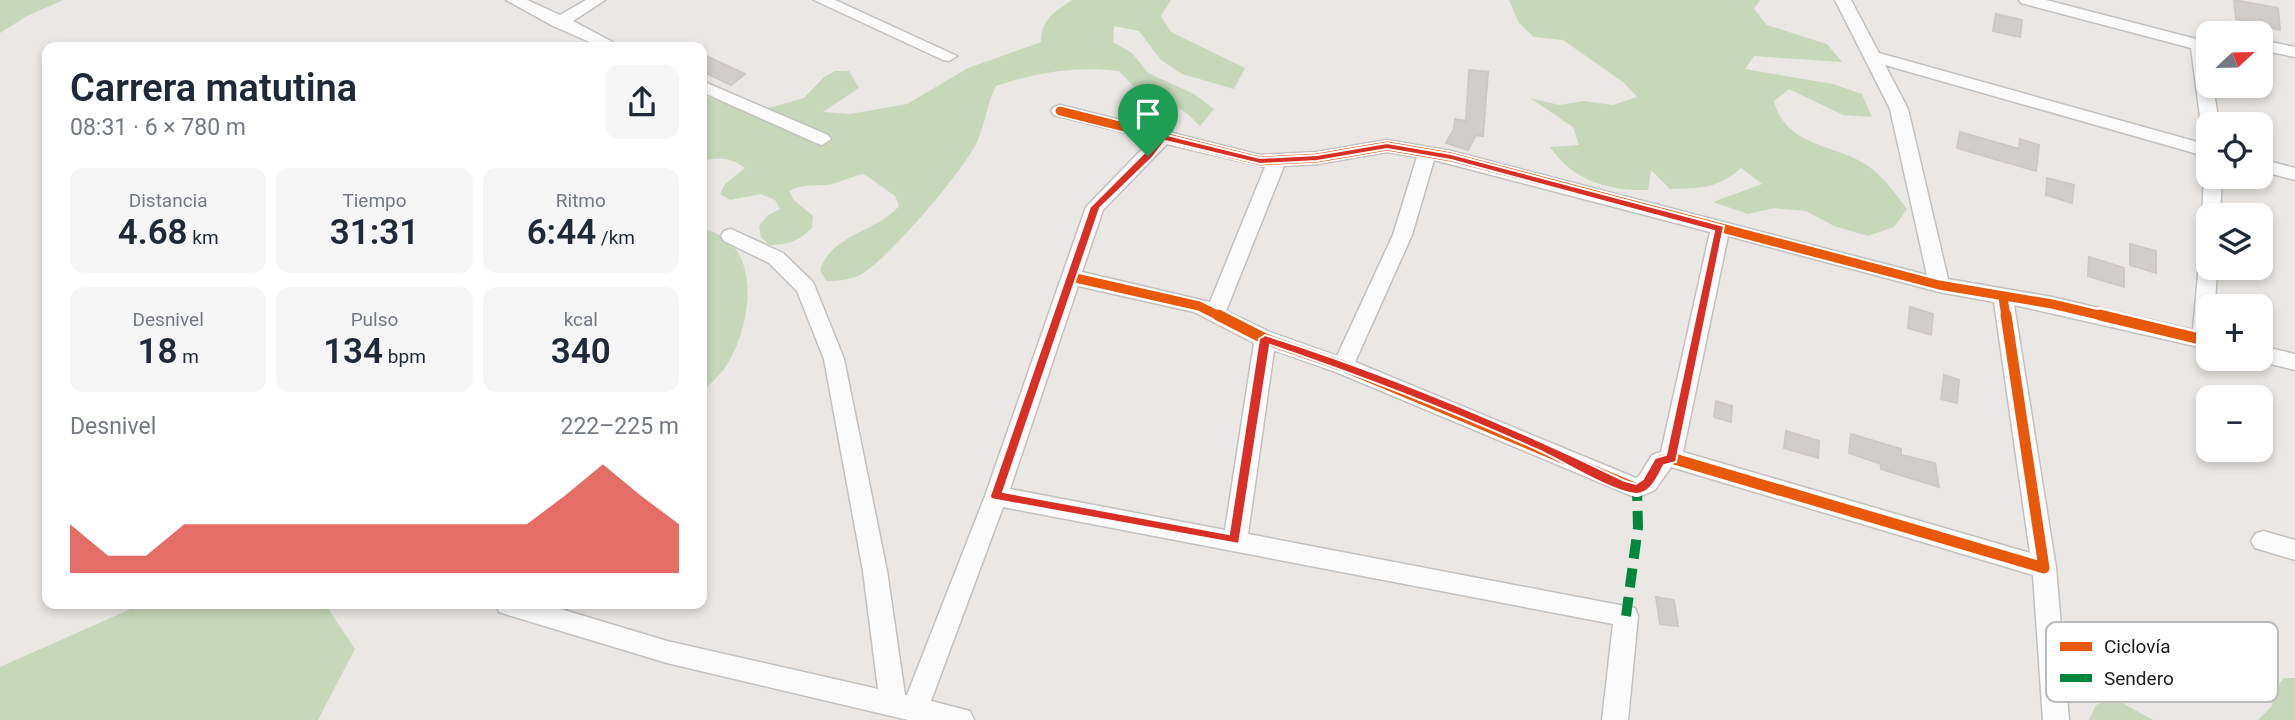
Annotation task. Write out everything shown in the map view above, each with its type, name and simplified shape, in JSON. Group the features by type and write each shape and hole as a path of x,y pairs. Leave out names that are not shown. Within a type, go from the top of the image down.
{"street":[{"path":"514,0 603,42"},
{"path":"559,23 597,0"},
{"path":"822,0 949,56"},
{"path":"1843,0 1899,108 1939,285"},
{"path":"2026,0 2196,39"},
{"path":"2273,47 2291,51 2286,30"},
{"path":"1874,57 2196,148"},
{"path":"707,88 822,139"},
{"path":"1060,111 1133,127 1260,161 1317,158 1387,146 1427,153 1939,285 2052,304 2196,339"},
{"path":"904,707 996,496 1095,207 1148,156 1163,137"},
{"path":"1343,366 1391,263 1419,194 1427,153"},
{"path":"1215,314 1277,160"},
{"path":"2273,168 2295,174"},
{"path":"1671,458 1720,229"},
{"path":"731,236 776,258 806,287 834,359 904,707"},
{"path":"1071,277 1199,306 1265,339 1343,366 1543,447 1622,485 1637,489 1647,483 1660,461 1671,458 2044,568"},
{"path":"2003,297 2044,568 2048,622"},
{"path":"1235,540 1265,339"},
{"path":"2273,357 2295,362"},
{"path":"996,496 1626,616 1615,720"},
{"path":"2263,541 2295,550"},
{"path":"525,609 667,652 961,720"},
{"path":"2055,702 2056,720"}],"green space":[{"path":"0,0 63,0 27,16 0,33"},
{"path":"1072,0 1171,0 1161,16 1171,32 1245,68 1234,89 1182,74 1161,60 1139,31 1114,26 1113,42 1132,53 1148,73 1194,94 1214,109 1200,126 1178,107 1155,102 1134,104 1134,87 1119,71 1057,71 996,86 977,142 957,173 923,215 886,254 858,276 846,279 826,281 820,270 826,258 834,248 890,215 899,206 895,196 864,174 830,184 789,191 794,200 813,216 812,228 793,241 782,244 769,245 761,237 759,226 767,216 780,209 775,200 761,194 730,200 720,194 725,184 745,168 724,159 707,160 707,97 752,113 804,98 824,77 835,71 849,71 859,88 823,112 850,114 907,104 968,68 1041,42 1043,28 1054,13"},
{"path":"1509,0 1760,0 1754,9 1767,25 1827,44 1842,62 1754,56 1745,69 1833,84 1862,94 1872,117 1843,115 1789,89 1774,101 1780,116 1800,136 1867,165 1894,191 1907,209 1894,227 1868,236 1834,226 1806,211 1774,208 1748,214 1713,202 1762,184 1741,168 1716,184 1691,188 1670,189 1651,170 1648,190 1606,186 1581,176 1559,159 1550,147 1579,145 1573,127 1530,98 1559,105 1584,101 1613,105 1637,97 1623,82 1563,40 1534,37 1519,23"},
{"path":"707,231 722,237 736,250 744,268 748,288 741,332 734,352 722,372 707,387"},
{"path":"131,609 328,609 355,649 318,720 0,720 0,667"},
{"path":"2284,678 2295,678 2295,720 2258,720 2272,706 2272,702 2278,702 2278,685"},
{"path":"2120,702 2153,720 2089,720 2096,705"}],"building":[{"path":"2234,0 2278,8 2280,30 2273,28 2273,21 2236,19"},
{"path":"1996,14 2022,20 2020,37 1993,31"},
{"path":"707,56 745,74 731,85 707,73"},
{"path":"1469,70 1488,72 1483,136 1476,135 1468,150 1446,143 1454,129 1455,119 1466,121"},
{"path":"1960,132 2019,149 2020,139 2039,145 2036,171 1957,148"},
{"path":"2047,178 2074,185 2072,203 2046,195"},
{"path":"2130,244 2156,251 2156,273 2130,265"},
{"path":"2089,257 2124,268 2124,287 2088,276"},
{"path":"1910,307 1933,314 1931,335 1908,328"},
{"path":"1944,375 1959,380 1957,403 1941,399"},
{"path":"1716,401 1732,406 1731,422 1714,417"},
{"path":"1786,431 1819,441 1818,458 1784,448"},
{"path":"1851,434 1901,449 1901,455 1935,463 1939,487 1881,469 1881,464 1849,453"},
{"path":"1656,597 1674,600 1678,626 1660,624"}],"marked path":[{"path":"1626,616 1638,527 1637,489"}],"cycle path":[{"path":"1060,111 1133,127 1185,144 1260,161 1317,158 1387,146 1451,157 1939,285 2052,304 2196,338"},
{"path":"1071,277 1199,306 1265,339 1343,366 1637,489 1647,483 1660,461 1671,458 2044,568 2003,297"}],"route":[{"path":"1163,137 1260,161 1317,158 1387,146 1451,157 1720,229 1671,458 1660,461 1647,483 1637,489 1622,485 1543,447 1343,366 1265,339 1235,540 996,496 1095,207 1148,156 1163,137"}]}
